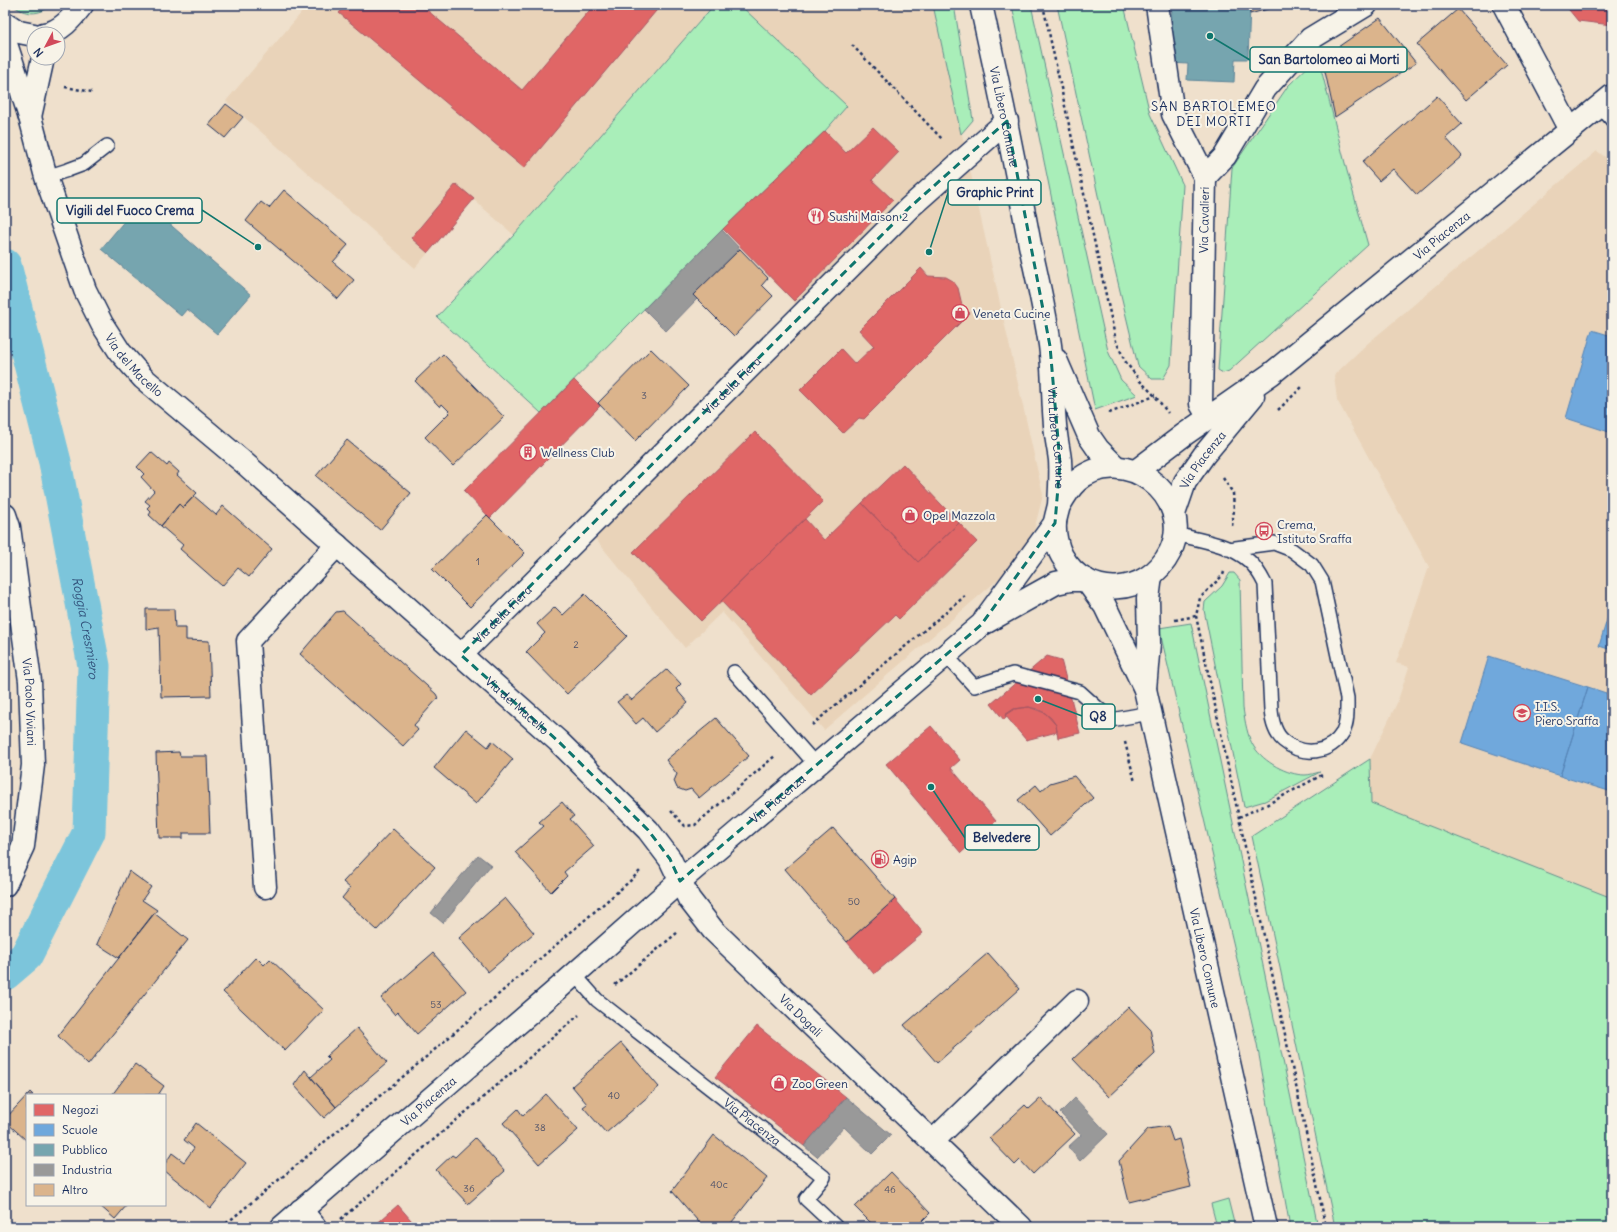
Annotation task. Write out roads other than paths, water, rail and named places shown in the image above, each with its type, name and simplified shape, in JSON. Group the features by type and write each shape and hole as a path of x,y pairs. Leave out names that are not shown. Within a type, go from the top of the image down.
{"street":[{"name":"Via Libero Comune","path":"981,5 1007,121 1050,346 1056,433 1060,463 1057,540 1062,556 1072,570 1086,580 1102,587 1119,588 1136,584 1150,576 1163,565 1171,550 1174,524 1166,496 1153,482 1126,469 1098,450 1089,436 1050,346"},
{"name":"Via Cavalieri","path":"1157,5 1173,114 1205,177 1200,404 1209,418"},
{"path":"1205,177 1225,156 1265,90 1310,39 1366,5"},
{"path":"1504,5 1570,130"},
{"path":"63,26 78,9"},
{"path":"5,23 19,32 26,33"},
{"name":"Via del Macello","path":"5,41 30,117 46,177 85,290 102,324 120,352 143,378 242,461 558,741 648,830 670,859 680,881"},
{"name":"Via del Macello","path":"30,117 41,66"},
{"name":"Via Piacenza","path":"1126,469 1185,434 1271,374 1570,130 1608,108"},
{"name":"Via della Fiera","path":"461,655 910,208 1007,121"},
{"name":"Via Piacenza","path":"1174,524 1185,482 1204,455 1271,374"},
{"name":"Via Libero Comune","path":"1057,515 1067,492 1079,480 1097,471 1126,469"},
{"name":"Via Paolo Viviani","path":"5,515 9,527 30,681 33,765 23,846 5,885"},
{"name":"Via Piacenza","path":"981,625 1057,515"},
{"path":"264,887 248,641 337,545"},
{"name":"Via Libero Comune","path":"1145,689 1149,643 1148,599 1150,576"},
{"name":"Via Piacenza","path":"282,1227 680,881 981,625 1056,583 1070,580 1086,580"},
{"name":"Via Libero Comune","path":"1086,580 1105,606 1145,689 1266,1227"},
{"name":"Via Dogali","path":"680,881 689,899 713,930 933,1140 1021,1227"},
{"path":"933,1140 1076,1001"},
{"path":"301,1210 315,1227"}],"lane":[{"path":"46,177 84,164 107,146"},
{"path":"1174,524 1249,560 1258,572 1265,584 1270,710 1273,726 1283,741 1298,749 1316,752 1331,746 1343,731 1347,716 1347,698 1322,581 1312,565 1292,550 1274,544 1228,549"},
{"path":"946,655 974,686 1013,674 1080,692 1111,720 1150,713"},
{"path":"734,672 816,765"},
{"name":"Via Piacenza","path":"574,974 597,1000 824,1177 806,1199 836,1227"}],"waterway":[{"name":"Roggia Cresmiero","path":"5,265 55,462 94,666 89,832 26,956 5,974"}],"place":[{"name":"San Bartolomeo ai Morti","path":"1210,36"},
{"name":"Sushi Maison 2","path":"816,216"},
{"name":"Vigili del Fuoco Crema","path":"258,247"},
{"name":"Graphic Print","path":"929,252"},
{"name":"Veneta Cucine","path":"960,313"},
{"name":"Wellness Club","path":"528,452"},
{"name":"Opel Mazzola","path":"910,515"},
{"name":"Crema, Istituto Sraffa","path":"1264,531"},
{"name":"Q8","path":"1038,699"},
{"name":"I.I.S. Piero Sraffa","path":"1522,713"},
{"name":"Belvedere","path":"931,787"},
{"name":"Agip","path":"880,859"},
{"name":"Zoo Green","path":"779,1083"}],"district":[{"name":"SAN BARTOLEMEO DEI MORTI","path":"1214,114"}]}
